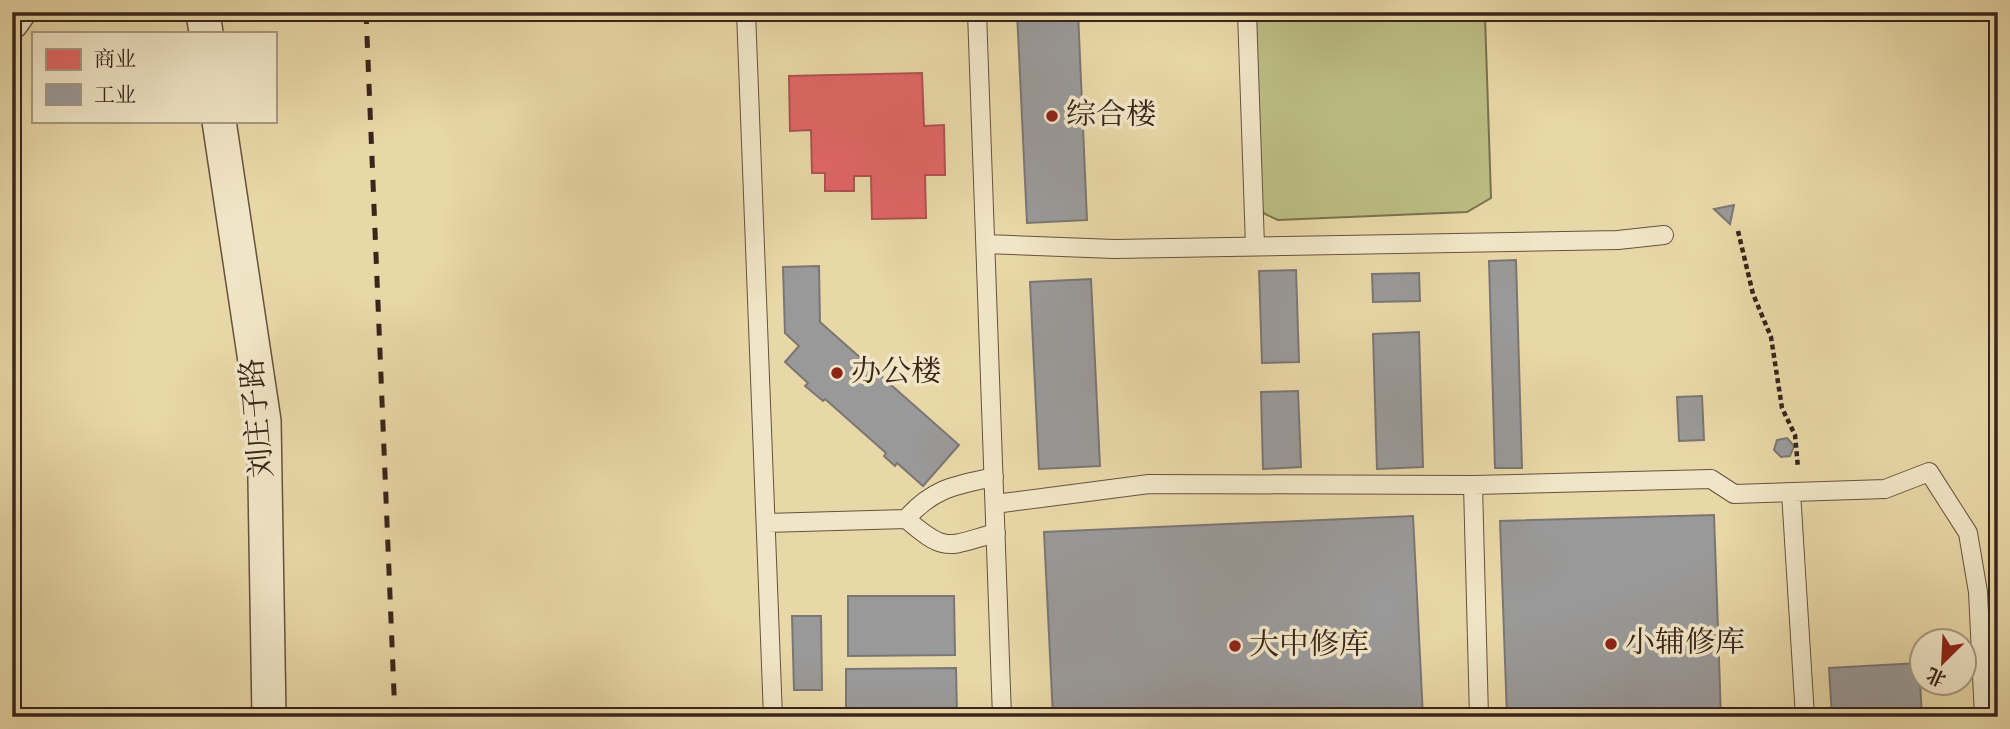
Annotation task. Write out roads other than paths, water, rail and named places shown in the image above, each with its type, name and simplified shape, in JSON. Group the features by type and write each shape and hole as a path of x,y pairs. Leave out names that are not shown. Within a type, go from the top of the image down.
{"street":[{"path":"12,22 19,12"},
{"path":"203,12 206,32"},
{"name":"刘庄子路","path":"219,122 264,421 269,717"}],"lane":[{"path":"746,12 773,717"},
{"path":"978,12 1002,717"},
{"path":"1247,12 1255,246"},
{"path":"986,244 1114,249 1599,240 1664,235"},
{"path":"995,504 1149,484 1473,485 1711,479 1734,494 1885,489 1930,472 1968,533 1978,592 1984,717"},
{"path":"906,519 922,501 950,486 994,477"},
{"path":"1473,485 1479,717"},
{"path":"1791,492 1805,717"},
{"path":"765,523 906,519 929,538 948,546 996,533"}],"railway":[{"path":"366,12 395,717"}],"place":[{"name":"综合楼","path":"1052,116"},
{"name":"办公楼","path":"837,373"},
{"name":"小辅修库","path":"1611,644"},
{"name":"大中修库","path":"1235,646"}]}
